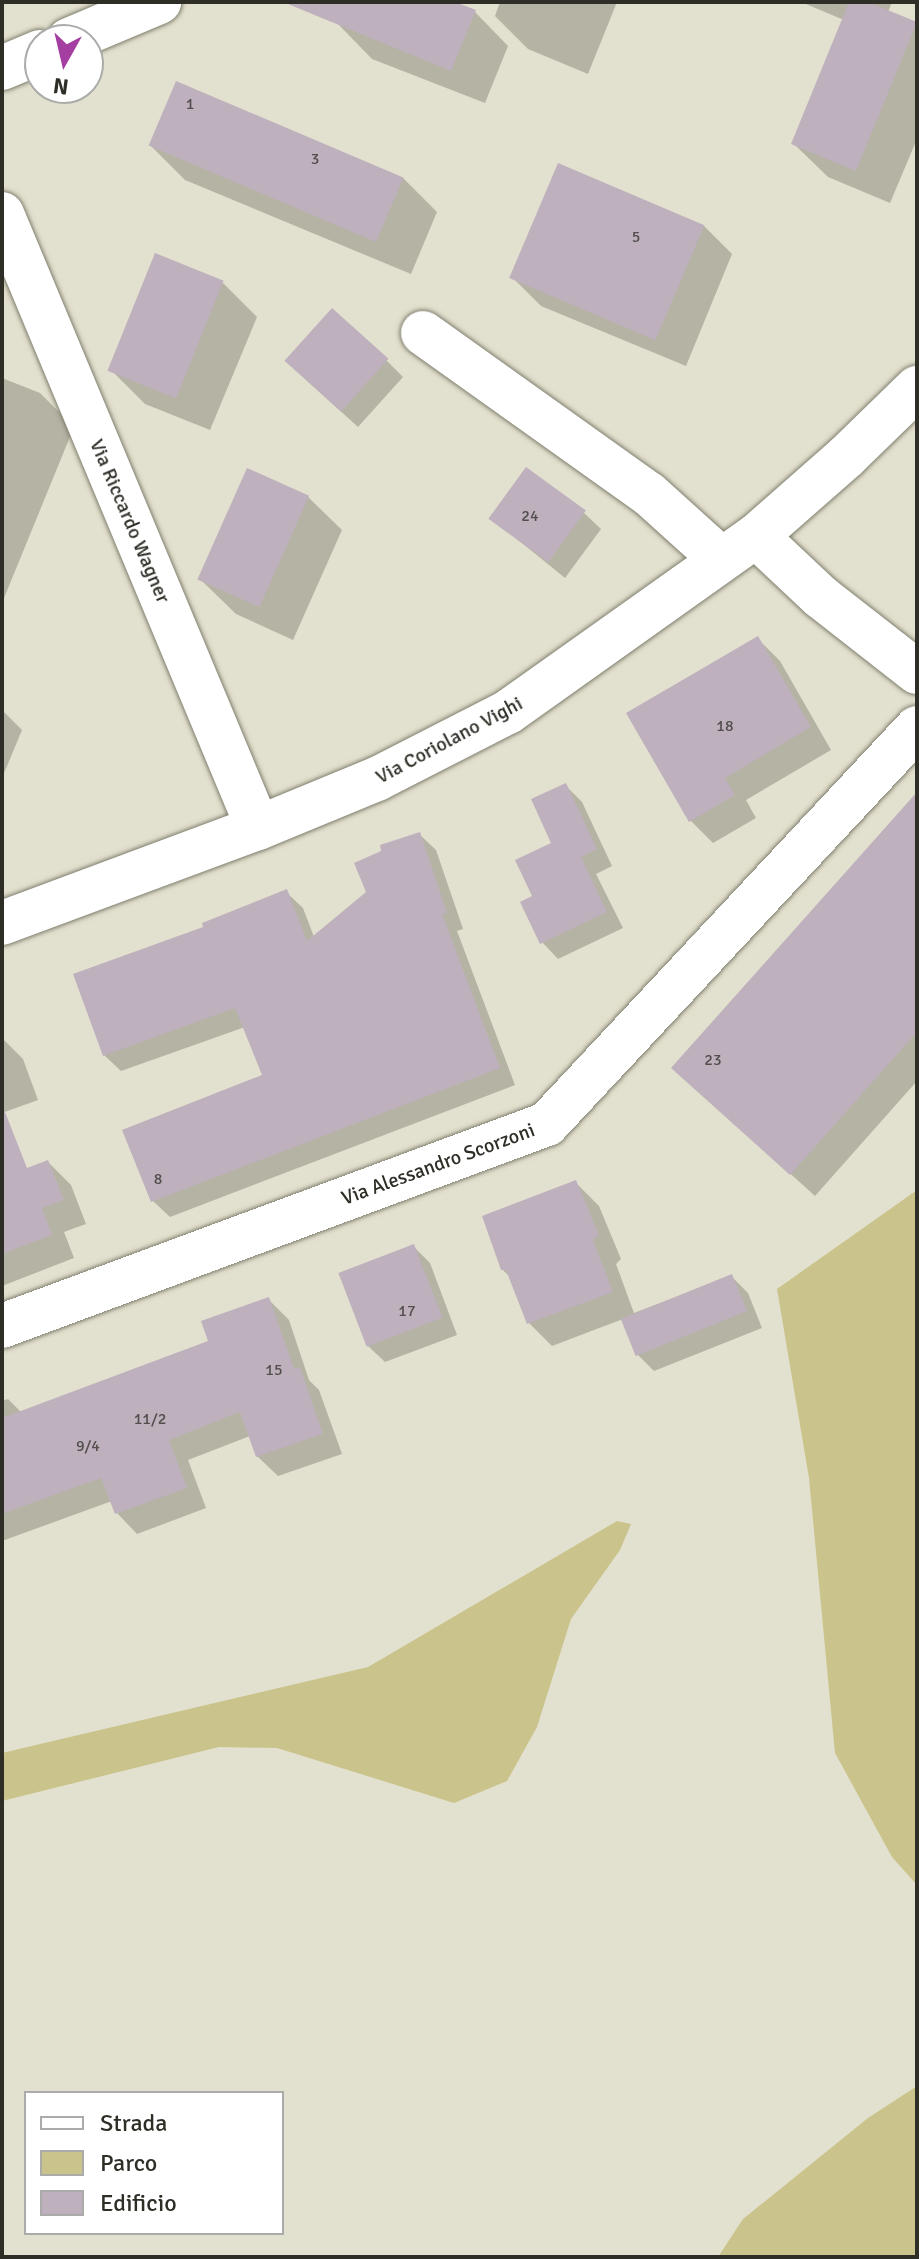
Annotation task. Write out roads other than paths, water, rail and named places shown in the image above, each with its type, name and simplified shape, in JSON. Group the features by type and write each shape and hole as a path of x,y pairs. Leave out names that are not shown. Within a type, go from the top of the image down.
{"street":[{"path":"104,25 159,2"},
{"path":"2,68 24,59"},
{"name":"Via Riccardo Wagner","path":"2,214 258,828"},
{"path":"423,333 649,494 821,597 917,672"},
{"name":"Via Coriolano Vighi","path":"2,923 258,828 377,779 508,712 738,548 847,456 917,388"},
{"name":"Via Alessandro Scorzoni","path":"2,1326 547,1124 917,728"}]}
